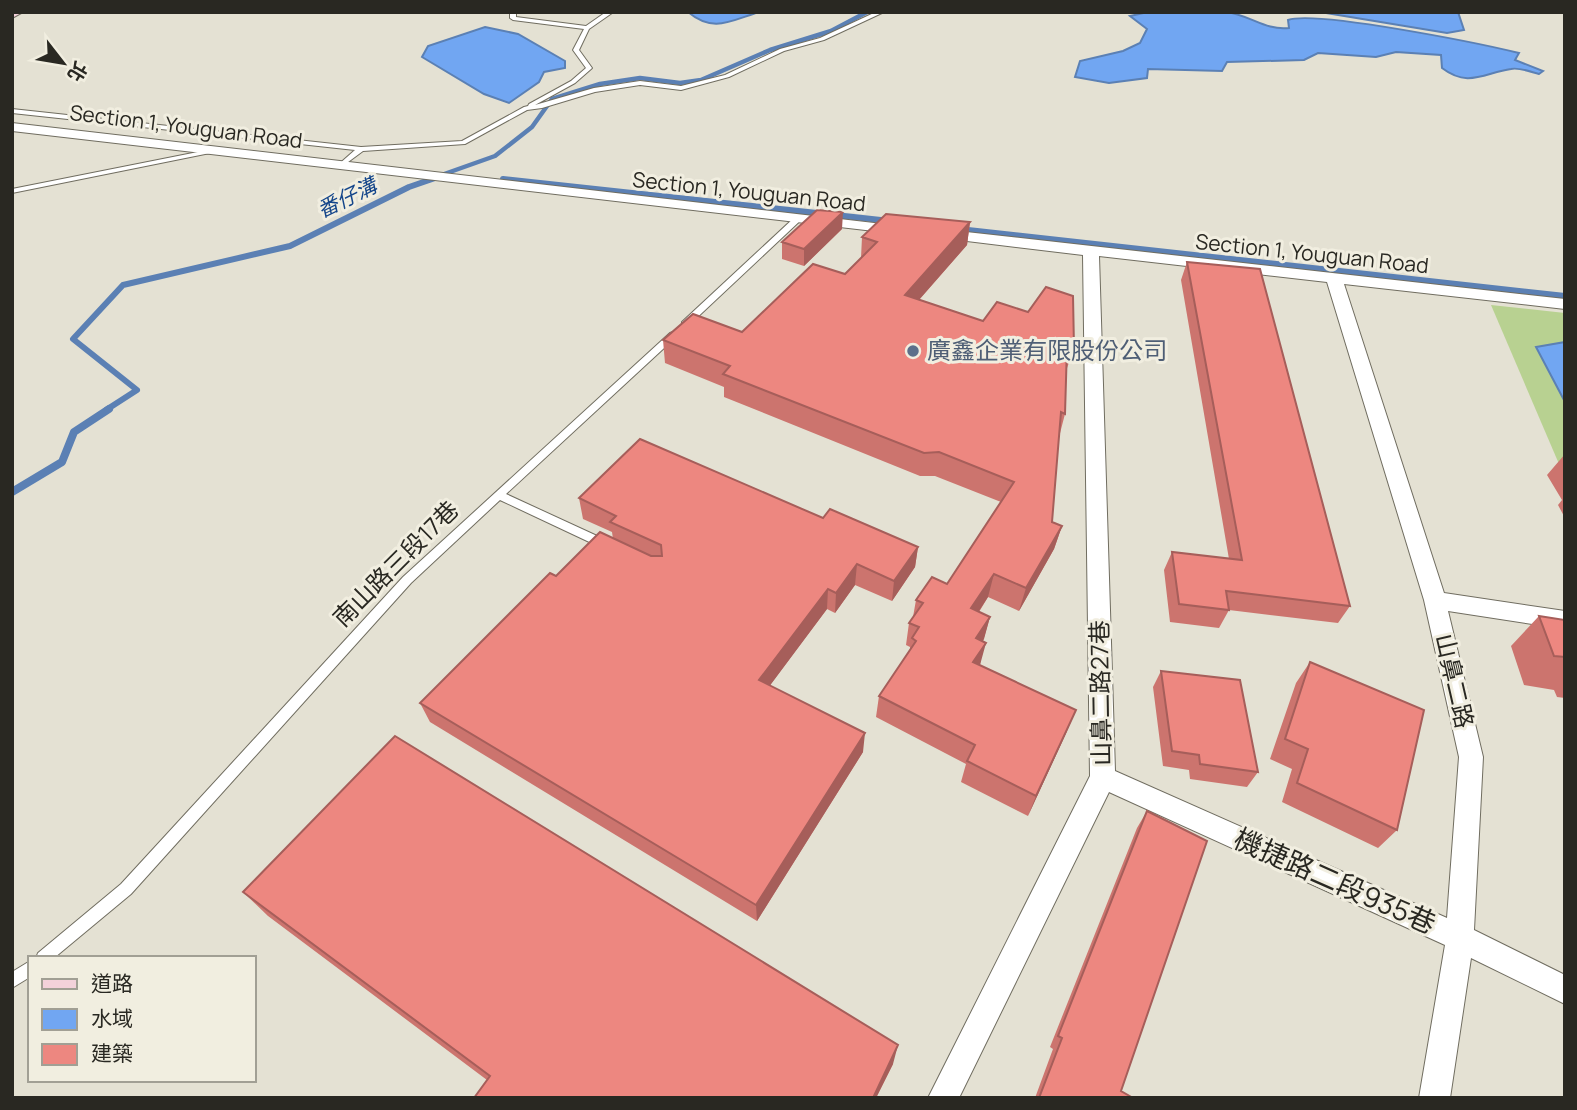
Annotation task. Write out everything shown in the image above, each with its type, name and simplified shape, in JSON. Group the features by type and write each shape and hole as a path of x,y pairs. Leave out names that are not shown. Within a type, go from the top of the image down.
{"street":[{"name":"Section 1, Youguan Road","path":"12,127 798,219 1565,304"},
{"name":"山鼻二路27巷","path":"943,1098 1103,777 1091,251"},
{"name":"山鼻二路","path":"1334,278 1436,600 1471,757 1460,938 1434,1098"},
{"path":"1436,600 1565,620"},
{"name":"機捷路二段935巷","path":"1103,777 1460,938 1565,990"}],"lane":[{"path":"513,12 513,18 528,22 587,28"},
{"path":"526,108 540,107 594,90 640,83 681,88 727,76 782,50 822,39 881,12"},
{"path":"12,111 361,149 463,142 573,82 589,68 576,50 587,28 609,13"},
{"path":"340,166 361,149"},
{"path":"12,191 214,151"},
{"name":"南山路三段17巷","path":"45,956 126,890 367,621 499,495 798,219"},
{"path":"499,495 610,547"},
{"path":"12,981 28,969"}],"green space":[{"path":"1491,305 1565,313 1565,478"}],"water":[{"path":"688,12 759,12 714,24"},
{"path":"1148,12 1234,13 1280,28 1289,28 1288,20 1304,18 1364,24 1519,53 1515,60 1543,71 1539,74 1514,69 1468,78 1451,74 1442,68 1441,55 1396,52 1376,57 1318,53 1304,60 1227,62 1222,71 1148,69 1147,78 1109,83 1075,77 1080,61 1123,51 1140,43 1147,29 1130,16"},
{"path":"1320,12 1458,12 1464,30 1447,33"},
{"path":"485,27 518,34 565,61 565,68 544,72 539,82 509,103 484,94 422,57 428,46"},
{"path":"1565,342 1565,402 1536,347"}],"building":[{"path":"817,210 843,212 804,249 782,242"},
{"path":"886,214 970,222 905,295 983,321 997,302 1028,312 1046,287 1073,296 1074,348 1067,346 1065,414 1061,412 1052,522 1062,526 1026,588 994,574 971,608 990,617 976,638 986,643 973,662 1076,710 1036,796 967,761 975,745 879,696 916,641 912,638 919,627 909,623 923,603 916,600 932,577 947,584 1014,482 939,452 924,453 723,374 730,366 663,340 693,314 742,332 813,264 845,274 877,242 862,237"},
{"path":"1187,262 1260,269 1350,606 1226,591 1229,610 1179,604 1172,552 1242,560"},
{"path":"640,439 823,518 830,509 918,547 894,581 857,564 836,593 828,589 759,680 865,733 756,905 420,703 550,573 556,576 600,532 651,556 662,556 661,545 610,522 616,516 579,498"},
{"path":"1539,616 1565,620 1565,657 1554,656"},
{"path":"1310,662 1424,710 1397,830 1297,783 1308,749 1285,739"},
{"path":"1161,671 1240,680 1258,772 1200,764 1199,755 1172,751"},
{"path":"395,736 898,1045 873,1098 474,1098 490,1076 243,892"},
{"path":"1147,811 1207,841 1121,1091 1133,1098 1039,1098 1062,1038 1058,1036"}],"waterway":[{"name":"番仔溝","path":"433,178 495,156 532,127 552,99 600,84 640,78 680,83 701,80 770,50 831,31 867,12"},
{"name":"番仔溝","path":"106,410 137,390 73,339 123,285 290,246 409,187 438,177"},
{"path":"503,179 890,221"},
{"path":"959,229 1565,296"},
{"name":"番仔溝","path":"12,492 62,462 74,432 109,409"}],"place":[{"name":"廣鑫企業有限股份公司","path":"913,351"}]}
